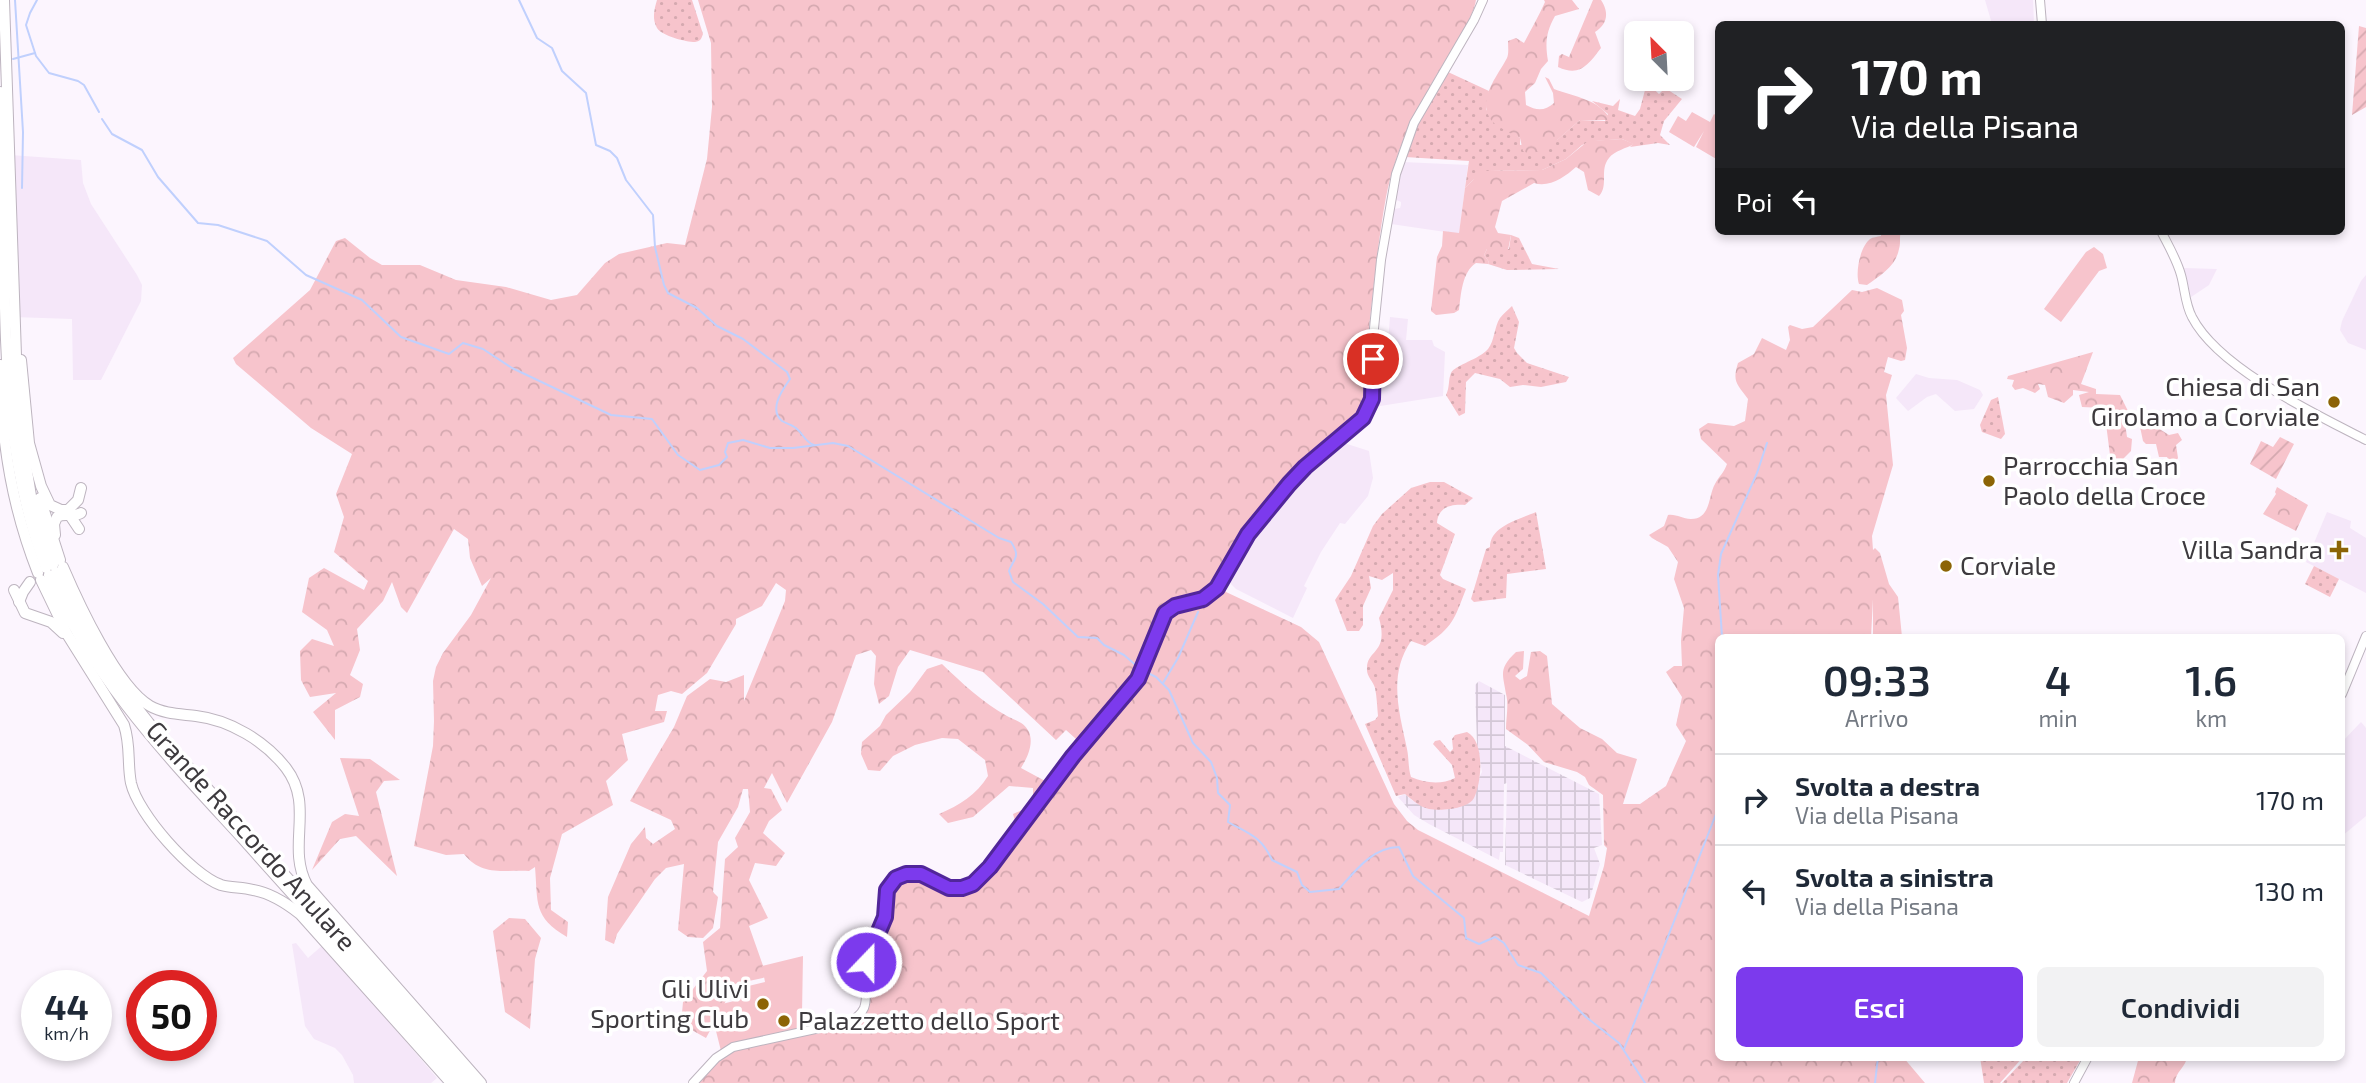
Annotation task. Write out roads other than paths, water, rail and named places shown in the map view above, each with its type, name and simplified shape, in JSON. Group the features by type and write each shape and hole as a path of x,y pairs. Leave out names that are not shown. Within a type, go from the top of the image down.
{"highway":[{"name":"Grande Raccordo Anulare","path":"4,0 16,388 21,443 61,623 124,725 129,739 131,785 148,818 189,864 206,878 223,886 269,894 300,914 451,1083"},
{"name":"Grande Raccordo Anulare","path":"0,92 5,315 9,407 15,454 26,510 70,621 93,661 146,732 461,1083"},
{"path":"13,306 29,443 47,502 57,509 69,512 79,529"},
{"path":"5,315 1,405 8,468 25,544 49,571"},
{"name":"Grande Raccordo Anulare","path":"29,443 41,502 49,571 92,645 149,723 471,1083"},
{"path":"28,615 38,614 45,608 54,523 77,502 81,488"},
{"name":"Grande Raccordo Anulare","path":"49,571 76,598 99,640 140,698 160,710 232,724 284,765 300,799 298,861 307,886 481,1083"},
{"path":"19,602 23,592 49,571"},
{"path":"14,590 24,612 55,625 81,657"}],"main road":[{"path":"693,1083 714,1060 733,1047 837,1025 858,1017 865,1003 866,961 885,917 887,892 892,883 901,876 913,874 926,876 952,888 964,888 975,882 990,867 1073,756 1140,676 1165,613 1175,606 1203,599 1217,588 1248,534 1289,484 1305,467 1360,422 1368,410 1372,394 1373,338 1381,261 1390,199 1398,167 1414,123 1483,0"},
{"path":"2040,0 2042,21"},
{"path":"2163,235 2178,267 2191,315 2214,345 2268,386 2366,440"},
{"path":"2345,687 2366,636"},
{"path":"2074,1083 2086,1061"}],"waterway":[{"path":"15,0 23,132 22,188"},
{"path":"37,0 26,25 36,56 49,73 84,85 99,112"},
{"path":"519,0 537,38 552,48 562,71 586,93 596,145 610,151 617,158 626,180 653,215 655,247 668,293 697,308 717,326 743,339 787,372 790,379 778,399 776,411 782,421 795,428 814,445"},
{"path":"13,59 35,53"},
{"path":"102,119 112,134 142,150 158,177 198,223 218,225 267,241 306,275 362,300 401,337 449,354 463,343 483,349 512,368 611,415 652,419 678,455 700,470 719,465 727,457 725,452 728,443 743,440 770,448 833,443 848,446 999,538 1011,542 1016,554 1009,571 1013,582 1043,604 1078,637 1097,638 1139,668"},
{"path":"1722,634 1718,575 1721,554 1757,473 1767,443"},
{"path":"1163,683 1178,658 1198,612"},
{"path":"1144,671 1156,677 1169,690 1193,743 1211,762 1217,778 1218,793 1230,805 1228,822 1259,841 1272,860 1297,872 1302,885 1310,892 1339,889 1373,856 1381,851 1399,847 1413,876 1464,918 1466,938 1479,944 1495,937 1504,943 1518,965 1541,973 1586,1017 1619,1043 1645,1083"},
{"path":"1624,1049 1715,817"},
{"path":"1875,1083 1878,1061"}],"place":[{"name":"Chiesa di San Girolamo a Corviale","path":"2334,402"},
{"name":"Parrocchia San Paolo della Croce","path":"1989,481"},
{"name":"Villa Sandra","path":"2339,550"},
{"name":"Corviale","path":"1946,566"},
{"name":"Gli Ulivi Sporting Club","path":"763,1004"},
{"name":"Palazzetto dello Sport","path":"784,1021"}]}
